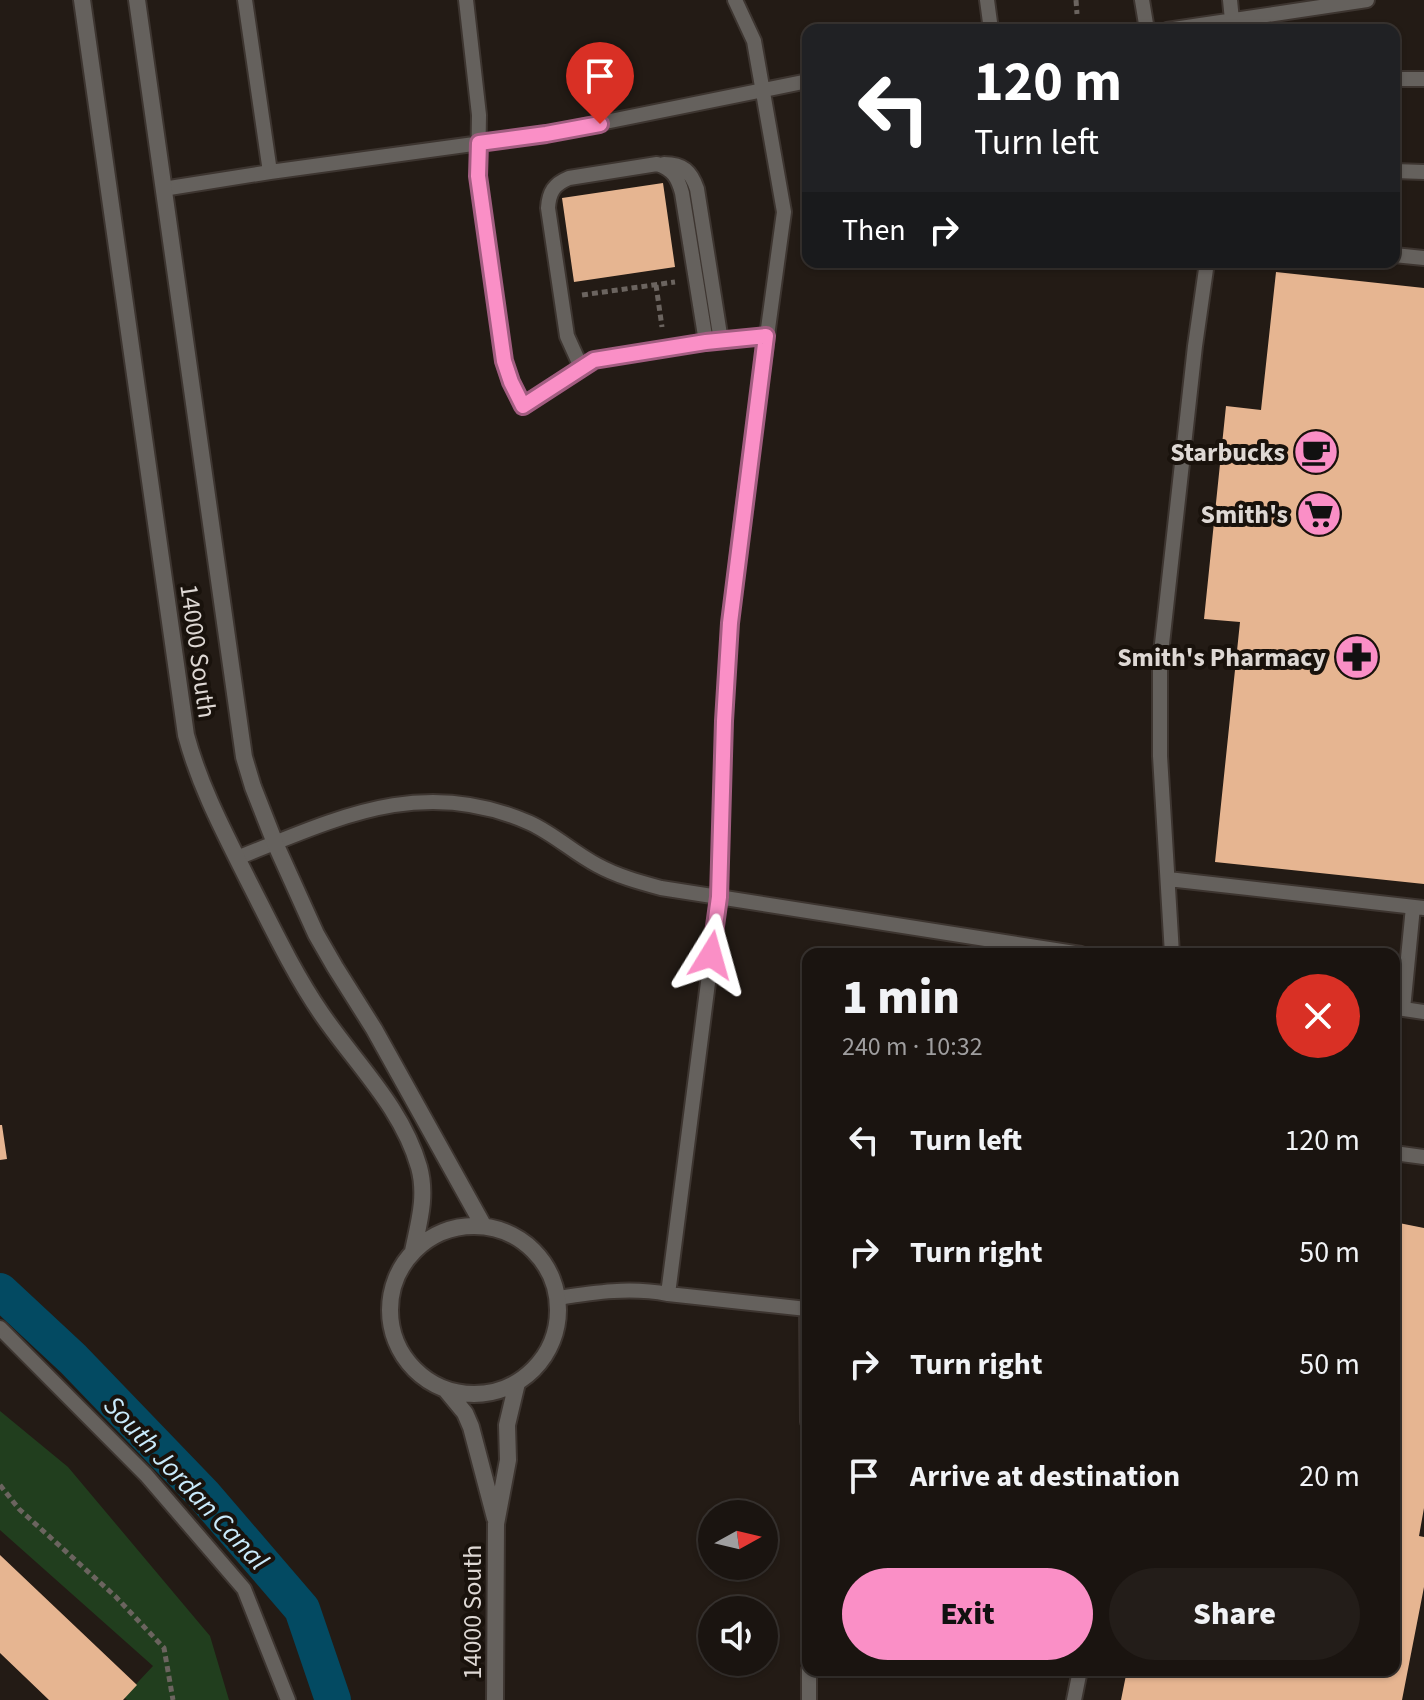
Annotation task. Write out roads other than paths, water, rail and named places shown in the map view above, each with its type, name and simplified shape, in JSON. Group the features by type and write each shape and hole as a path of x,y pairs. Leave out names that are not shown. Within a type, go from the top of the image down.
{"street":[{"name":"14000 South","path":"82,0 181,709 193,761 211,809 299,978 404,1129 419,1168 422,1186 423,1206 413,1251"},
{"name":"14000 South","path":"137,0 244,757 275,843 316,934 374,1029 483,1225"},
{"path":"468,1225 483,1225 505,1231 525,1242 540,1257 552,1277 558,1298 558,1323 550,1346 536,1367 517,1383 500,1391 465,1394 446,1390 425,1379 407,1362 395,1341 390,1317 391,1293 399,1270 413,1251 438,1233 468,1225"},
{"name":"14000 South","path":"495,1700 496,1524 508,1460 507,1425 517,1383"},
{"name":"14000 South","path":"446,1390 465,1413 471,1427 496,1524"}],"lane":[{"path":"245,0 270,172"},
{"path":"466,0 479,115 478,176 504,361 523,406 594,360 766,336"},
{"path":"668,1294 719,897 730,623 784,212 754,41 735,0"},
{"path":"987,0 990,24"},
{"path":"1142,0 1146,24"},
{"path":"1230,0 1232,20"},
{"path":"1214,24 1367,0"},
{"path":"1400,79 1424,79"},
{"path":"163,189 561,131 802,82"},
{"path":"581,367 567,336 548,208 553,188 569,178 657,164 668,167 680,183 714,342"},
{"path":"1400,171 1424,172"},
{"path":"1400,256 1424,258"},
{"path":"1172,948 1160,756 1160,662 1206,268"},
{"path":"237,858 337,819 384,806 425,801 461,803 495,810 534,824 598,866 661,888 1043,948"},
{"path":"1168,879 1419,908 1400,998"},
{"path":"1400,1008 1424,1012"},
{"path":"1400,1154 1424,1157"},
{"path":"558,1298 621,1289 802,1308"},
{"path":"0,1328 146,1475 244,1589 288,1700"},
{"path":"809,1676 809,1700"},
{"path":"1074,1700 1079,1676"}],"waterway":[{"name":"South Jordan Canal","path":"0,1291 73,1359 204,1495 302,1609 333,1700"}],"place":[{"name":"Starbucks","path":"1316,452"},
{"name":"Smith's","path":"1319,514"},
{"name":"Smith's Pharmacy","path":"1357,657"}]}
